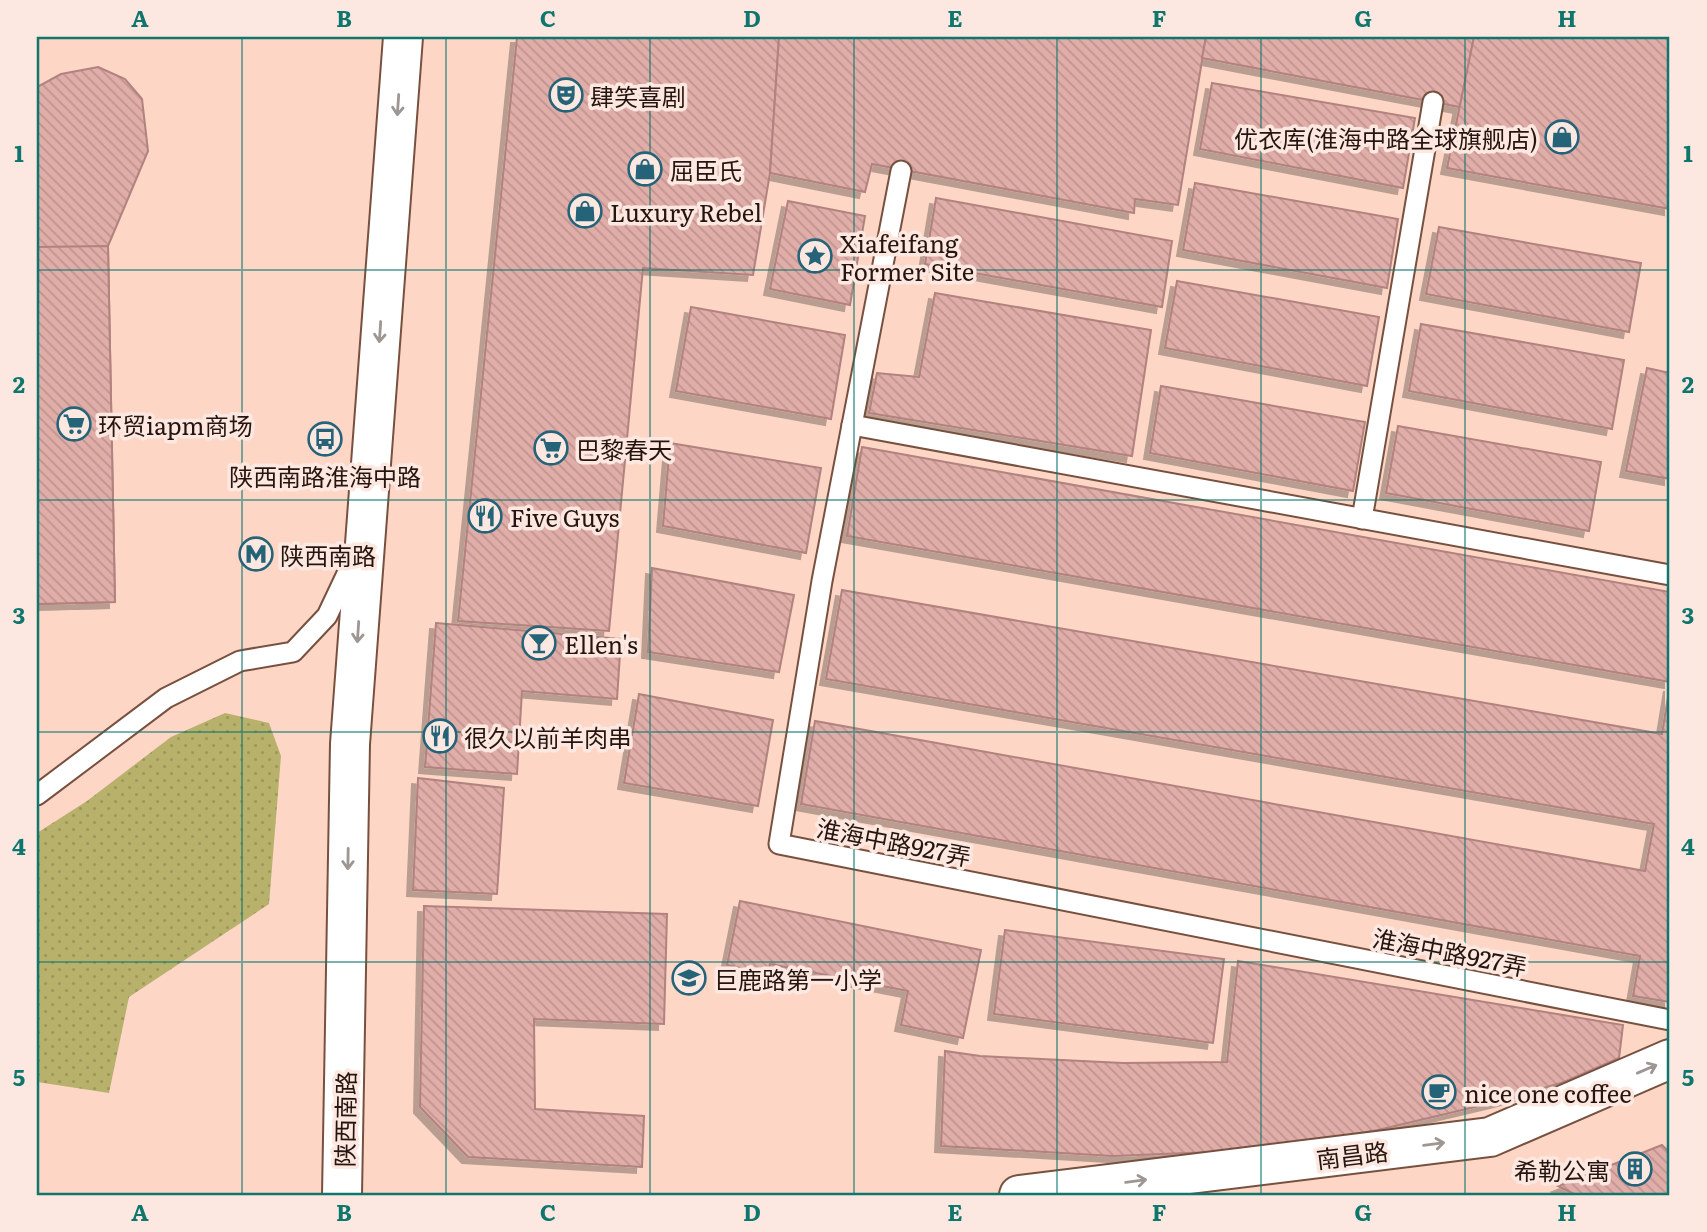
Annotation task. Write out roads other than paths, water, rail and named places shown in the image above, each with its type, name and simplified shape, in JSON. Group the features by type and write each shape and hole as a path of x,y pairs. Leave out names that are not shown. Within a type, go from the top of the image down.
{"main road":[{"name":"陕西南路","path":"342,1195 350,744 403,37"},
{"name":"南昌路","path":"1019,1195 1490,1138 1670,1059"}],"lane":[{"path":"1363,519 1433,102"},
{"name":"淮海中路927弄","path":"901,171 805,680 779,844 1670,1020"},
{"path":"852,425 1670,575"},
{"path":"37,795 166,698 240,661 293,652 327,616 365,536"}],"place":[{"name":"肆笑喜剧","path":"566,95"},
{"name":"优衣库(淮海中路全球旗舰店)","path":"1562,137"},
{"name":"屈臣氏","path":"645,169"},
{"name":"Luxury Rebel","path":"585,211"},
{"name":"Xiafeifang Former Site","path":"815,256"},
{"name":"环贸iapm商场","path":"74,424"},
{"name":"陕西南路淮海中路","path":"325,439"},
{"name":"巴黎春天","path":"551,448"},
{"name":"Five Guys","path":"485,516"},
{"name":"陕西南路","path":"256,554"},
{"name":"Ellen's","path":"539,643"},
{"name":"很久以前羊肉串","path":"440,736"},
{"name":"巨鹿路第一小学","path":"689,978"},
{"name":"nice one coffee","path":"1439,1092"},
{"name":"希勒公寓","path":"1635,1169"}]}
